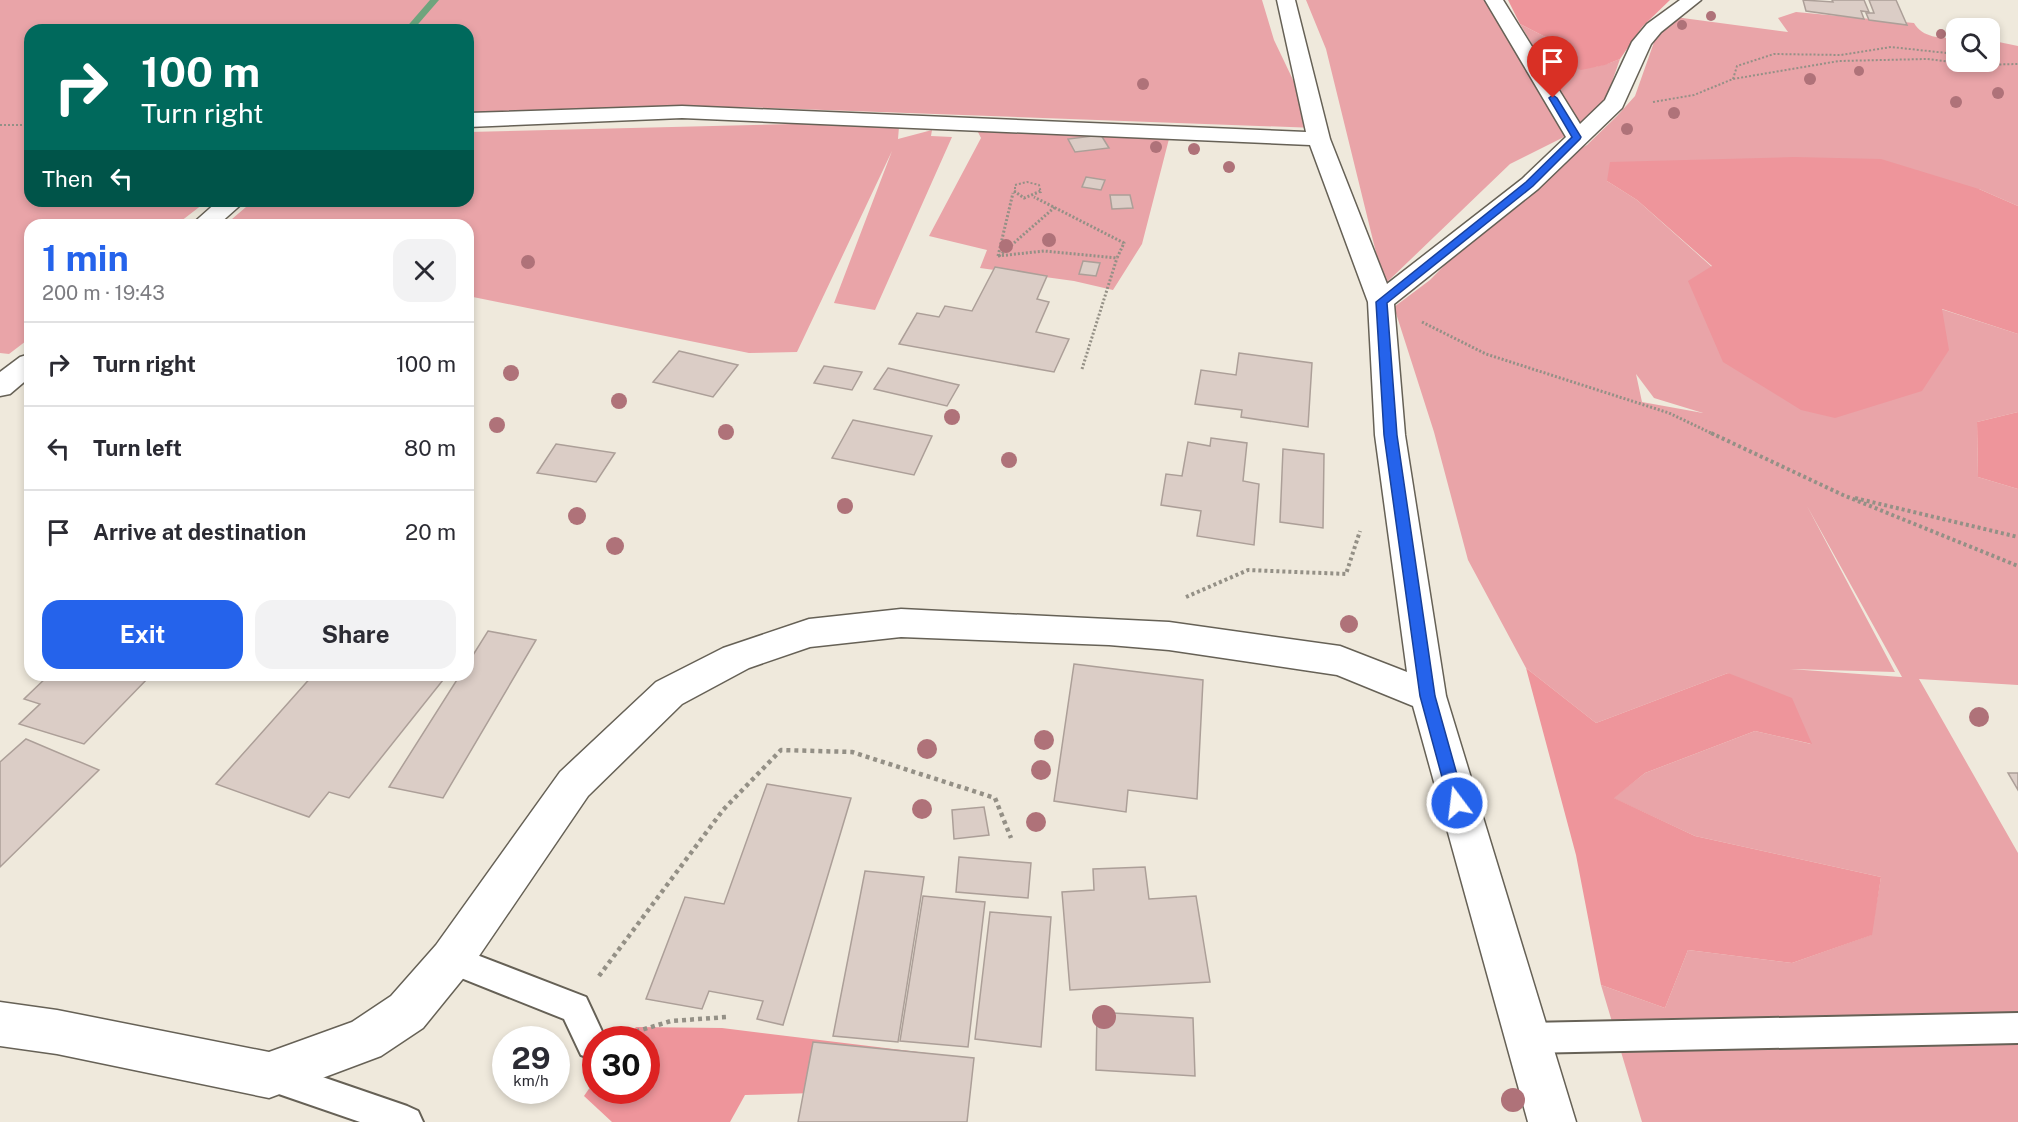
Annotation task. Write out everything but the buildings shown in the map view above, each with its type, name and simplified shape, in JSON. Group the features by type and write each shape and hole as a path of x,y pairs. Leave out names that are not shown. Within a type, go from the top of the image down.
{"street":[{"path":"1286,0 1319,139 1381,302 1390,435 1428,696 1552,1122"},
{"path":"1494,0 1577,137"},
{"path":"1381,302 1530,184 1614,103 1642,42 1654,28 1692,0"},
{"path":"474,120 682,112 1319,139"},
{"path":"210,219 226,207"},
{"path":"0,387 24,368"},
{"path":"0,1024 57,1032 268,1075 365,1040 407,1012 451,960 574,784 669,693 736,658 809,633 901,623 1159,635 1340,661 1428,696"}],"lane":[{"path":"451,960 575,1008 592,1026"},
{"path":"1527,1038 2018,1028"},
{"path":"268,1075 407,1122"}],"path":[{"path":"1733,79 1737,66 1774,54 1841,55 1891,47 1946,53"},
{"path":"1614,103 1665,102 1694,95 1733,79 1839,61 1927,59 1977,65 2018,64"},
{"path":"2000,62 2007,64"},
{"path":"0,125 24,126"},
{"path":"998,256 1014,192 1013,188 1018,183 1032,182 1039,185 1042,190 1034,197"},
{"path":"1014,192 1024,198 1034,197 1124,243 1117,258 1082,369"},
{"path":"998,256 1055,207"},
{"path":"998,256 1044,251 1117,258"},
{"path":"1381,302 1486,354 1669,413 1843,495 2018,566"},
{"path":"1843,495 2018,537"},
{"path":"1184,598 1248,570 1346,574 1363,521"},
{"path":"575,1008 723,810 781,750 852,752 995,798 1011,838"},
{"path":"654,1026 671,1021 727,1017"}],"shaded area":[{"path":"0,0 1262,0 1274,40 1316,128 744,107 474,115 474,24 24,24 24,207 199,207 184,219 24,219 24,343 9,354 0,353"},
{"path":"1306,0 1485,0 1568,135 1510,164 1384,285 1326,49"},
{"path":"1508,0 1670,0 1642,27 1620,59 1581,70 1565,63 1559,44 1520,24"},
{"path":"1796,12 1914,23 1922,32 1946,37 1946,72 2000,72 2000,42 2018,46 2018,206 1979,189 1607,181 1637,200 1712,267 1941,309 2018,334 2018,412 1977,422 1978,477 2018,489 2018,685 1919,679 2018,853 2018,1122 1642,1122 1601,985 1665,1008 1688,950 1792,963 1871,935 1881,877 1695,836 1613,798 1645,773 1755,731 1811,744 1728,673 1596,723 1526,668 1468,560 1434,432 1394,307 1430,280 1536,172 1587,145 1617,116 1635,96 1658,31 1675,17 1788,32 1778,18","holes":["1636,374 1654,398 1703,413 1642,402","1807,506 1902,677 1790,669 1895,672"]},
{"path":"1520,24 1559,44 1565,63 1579,67 1592,67 1620,59 1606,99 1579,125"},
{"path":"833,123 899,127 898,139 932,130 931,136 952,137 875,310 834,303 892,151 797,352 749,353 474,297 474,219 232,219 246,207 474,207 474,132"},
{"path":"996,130 1170,135 1142,244 1113,290 1074,281 980,268 987,250 929,236 981,138 978,132"},
{"path":"1794,157 1881,159 1979,189 2018,206 2018,334 1942,309 1949,350 1922,391 1835,418 1801,410 1723,362 1688,281 1712,266 1637,200 1607,181 1610,162"},
{"path":"2018,412 2018,489 1978,477 1977,422"},
{"path":"1526,668 1596,723 1728,673 1792,698 1812,744 1755,731 1645,773 1614,798 1695,836 1881,877 1872,935 1792,963 1688,950 1665,1008 1601,985 1576,855"},
{"path":"660,1027 722,1028 943,1055 956,1089 745,1095 730,1122 612,1122 593,1104 660,1104"}],"waterway":[{"path":"413,24 435,0"}],"route":[{"path":"1457,803 1428,696 1390,435 1381,302 1530,184 1577,137 1553,98"}]}
